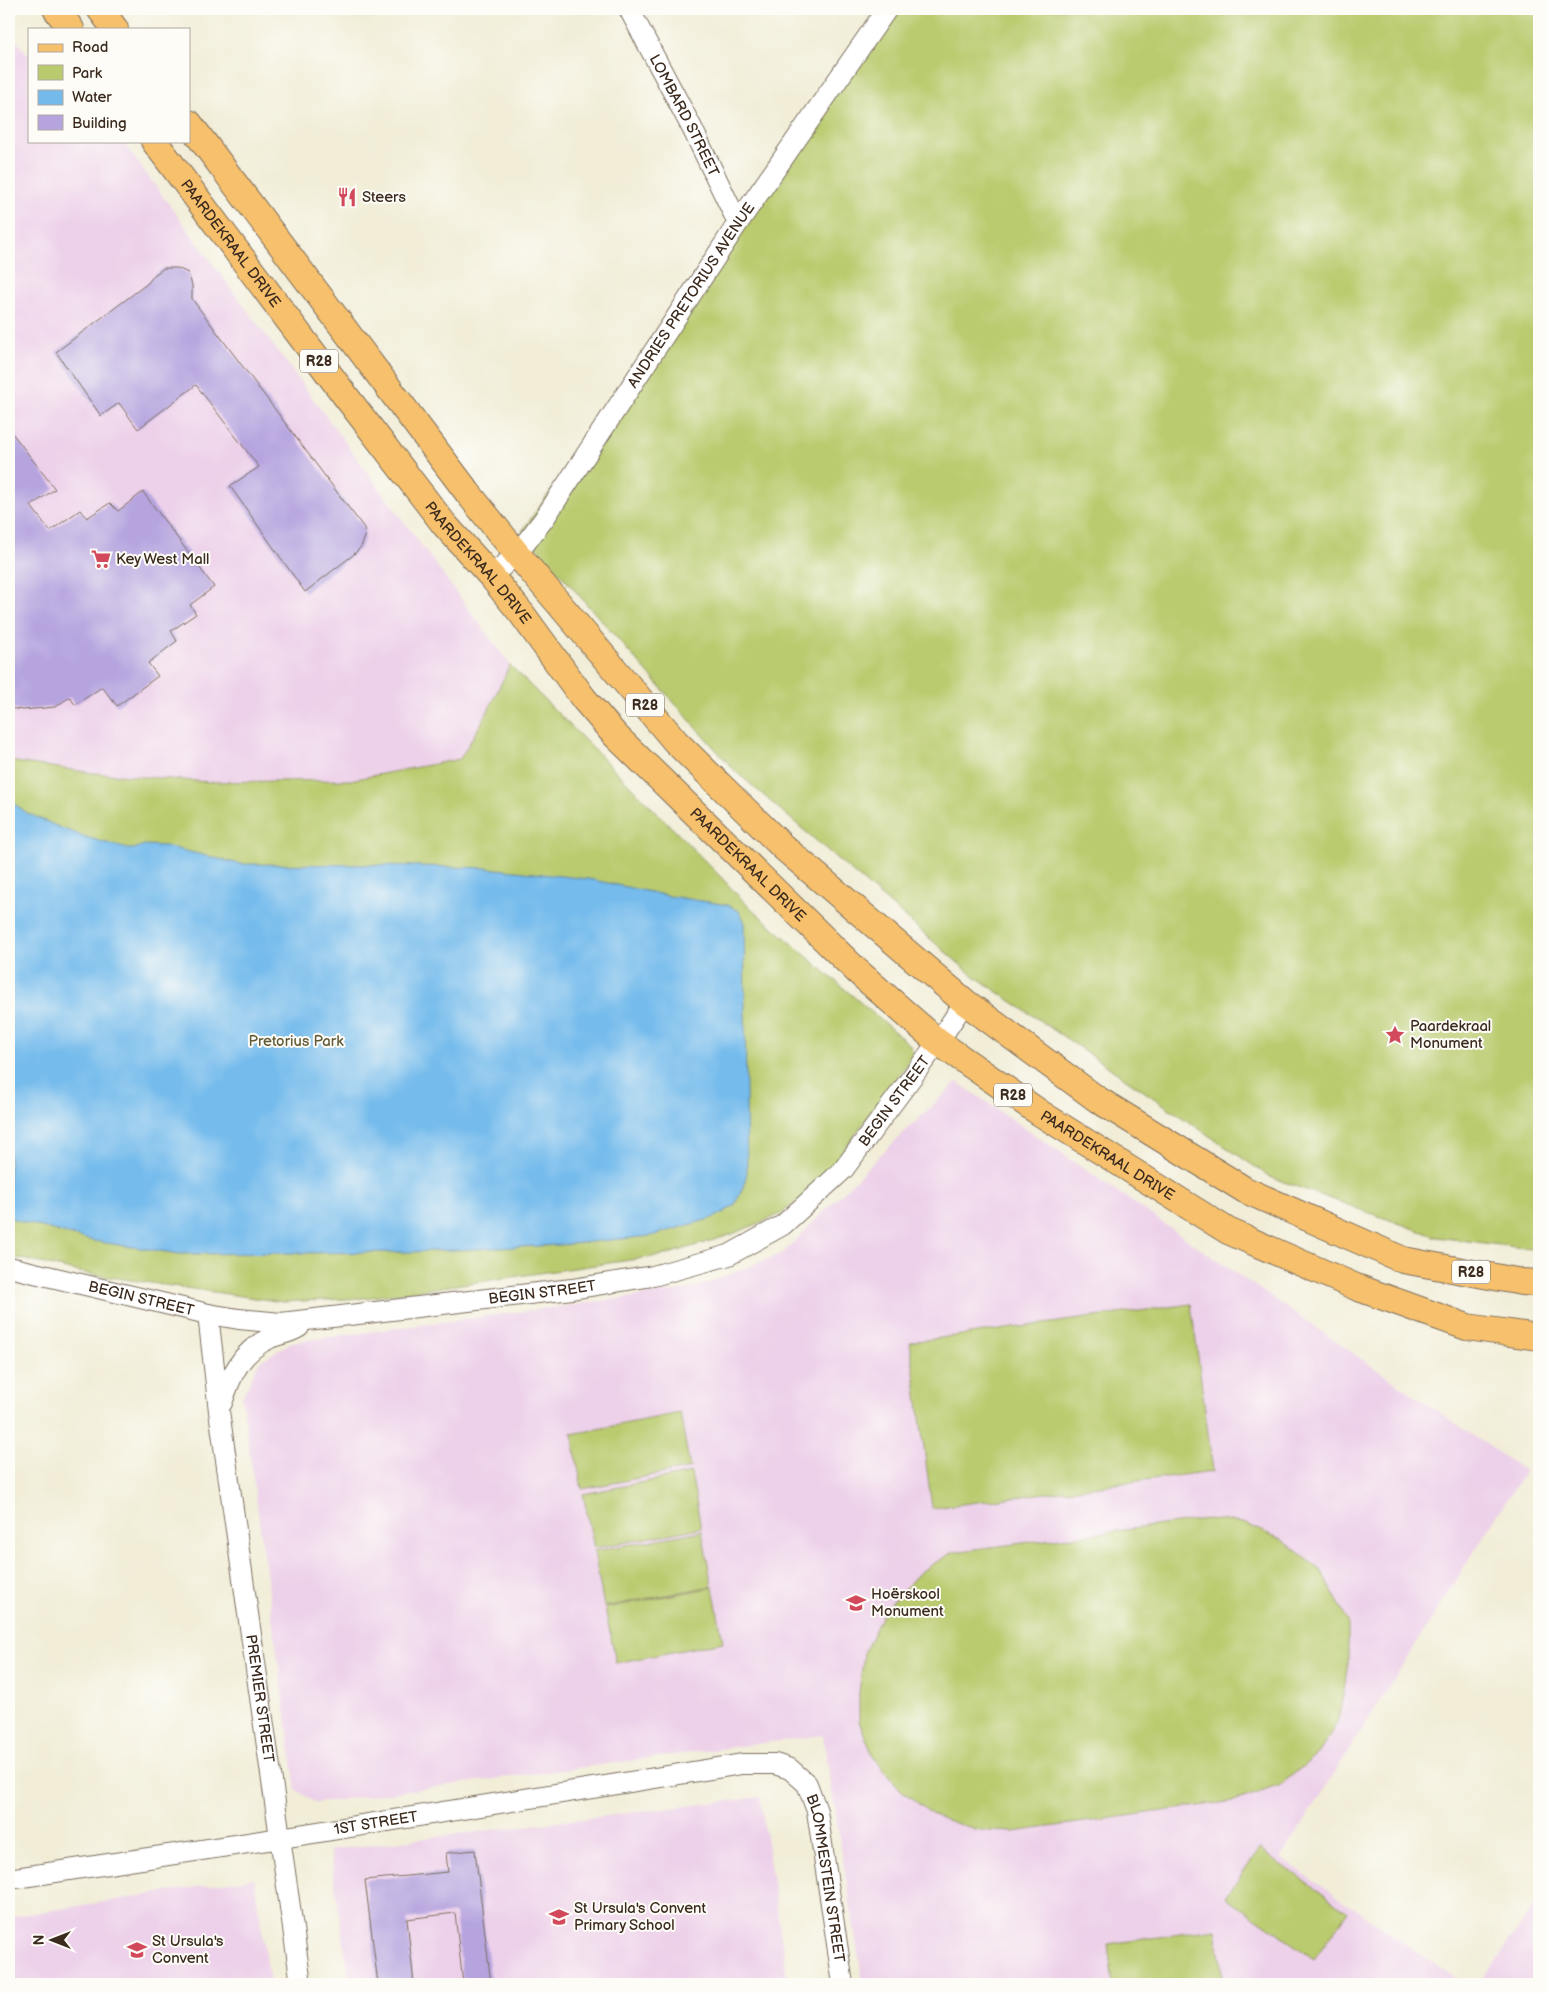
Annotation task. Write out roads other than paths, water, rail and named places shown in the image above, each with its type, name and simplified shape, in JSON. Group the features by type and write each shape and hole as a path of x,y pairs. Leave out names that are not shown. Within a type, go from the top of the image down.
{"main road":[{"path":"56,9 70,28"},
{"path":"100,9 114,28"},
{"name":"R28","path":"190,124 468,493 517,554 676,742 783,847 965,1002 1097,1098 1245,1190 1403,1260 1522,1282 1539,1283"},
{"name":"PAARDEKRAAL DRIVE","path":"155,142 444,524 522,614 584,699 615,735 857,971 938,1042 1040,1113 1228,1230 1356,1287 1467,1327 1539,1337"}],"street":[{"name":"LOMBARD STREET","path":"629,9 692,128 738,223"},
{"name":"ANDRIES PRETORIUS AVENUE","path":"491,576 517,554 565,487 620,400 738,223 887,9"},
{"name":"BEGIN STREET","path":"9,1266 208,1314 281,1323 503,1298 653,1276 729,1255 783,1225 843,1170 938,1042 965,1002"},
{"name":"PREMIER STREET","path":"208,1314 219,1411 301,1984"},
{"name":"PREMIER STREET","path":"219,1411 236,1365 248,1352 272,1337 291,1332 313,1318"},
{"name":"1ST STREET","path":"9,1879 281,1838 742,1764"},
{"name":"BLOMMESTEIN STREET","path":"742,1764 774,1764 790,1769 807,1784 817,1811 843,1984"}],"water":[{"name":"Pretorius Park","path":"9,800 27,813 61,828 128,849 144,845 165,846 240,864 487,868 589,879 669,896 728,905 739,911 744,920 747,1173 734,1206 716,1217 651,1236 561,1245 411,1252 180,1254 93,1241 9,1218"}],"place":[{"name":"Steers","path":"347,197"},
{"name":"Key West Mall","path":"101,559"},
{"name":"Paardekraal Monument","path":"1395,1035"},
{"name":"Hoërskool Monument","path":"856,1603"},
{"name":"St Ursula's Convent Primary School","path":"559,1917"},
{"name":"St Ursula's Convent","path":"137,1950"}]}
